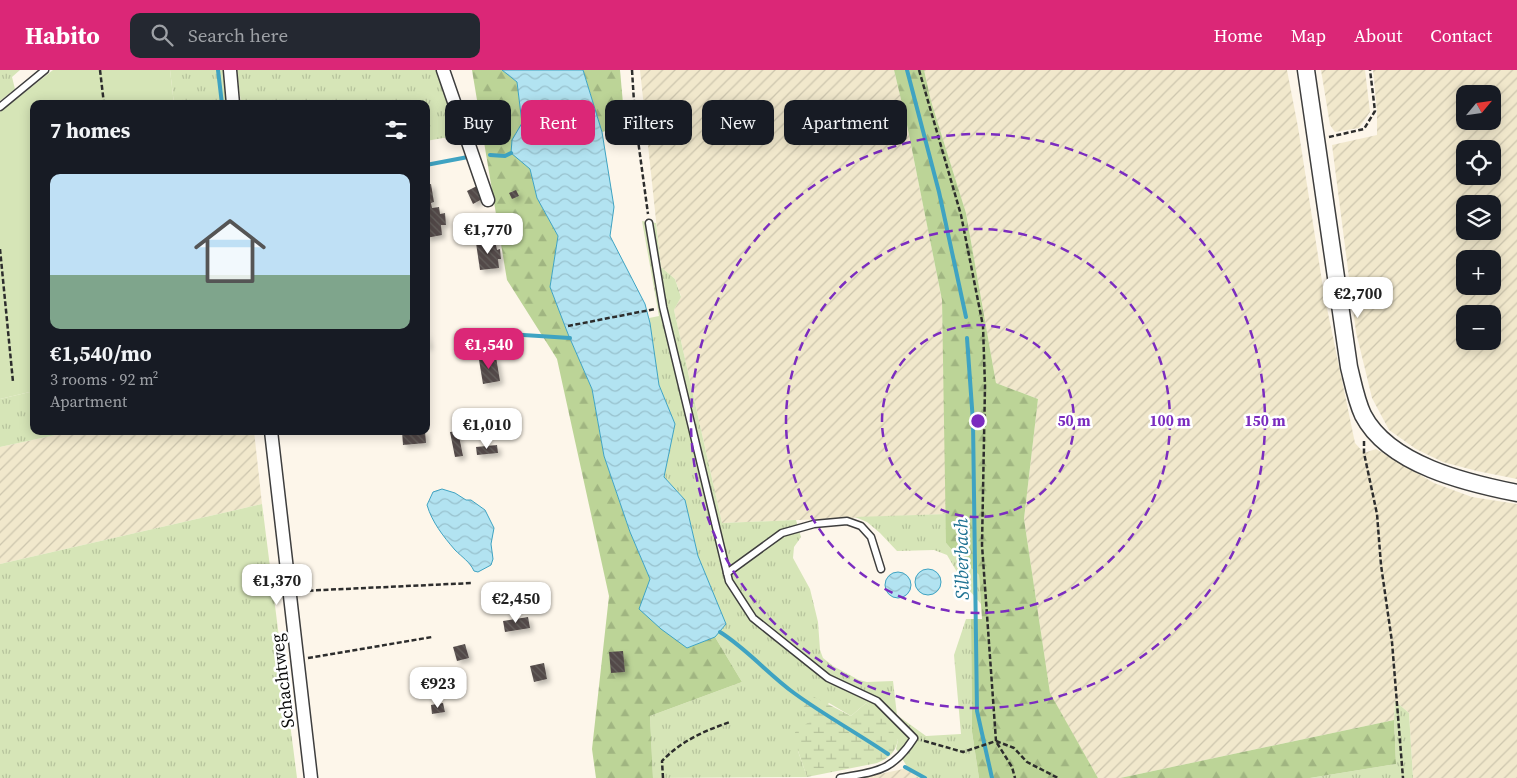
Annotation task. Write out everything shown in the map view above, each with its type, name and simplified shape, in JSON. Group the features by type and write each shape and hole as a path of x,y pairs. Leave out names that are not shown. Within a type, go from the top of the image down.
{"street":[{"path":"230,70 233,100"},
{"path":"443,70 488,200"},
{"path":"1306,70 1349,367 1359,405 1364,416 1372,428 1390,446 1423,465 1470,482 1517,492"},
{"name":"Schachtweg","path":"271,435 311,778"}],"lane":[{"path":"0,107 45,70"},
{"path":"649,223 663,307 729,581 753,618 828,678 877,701 914,738 904,753 890,766 868,773 840,778"},
{"path":"644,234 652,239"},
{"path":"727,573 782,533 814,524 846,521 860,526 872,537 881,569"}],"path":[{"path":"100,70 104,100"},
{"path":"632,70 635,118 649,223"},
{"path":"919,70 961,215 983,326 985,386 982,544 996,741 1012,767 1015,778"},
{"path":"1316,138 1334,137 1364,129 1375,111 1370,70"},
{"path":"0,249 13,382"},
{"path":"568,326 663,307"},
{"path":"1372,428 1364,436 1364,453 1377,514 1381,565 1392,642 1402,778"},
{"path":"289,592 472,583"},
{"path":"297,659 432,637"},
{"path":"663,778 662,761 674,749 700,732 730,722"},
{"path":"914,738 963,752 996,741 1014,748 1027,762 1058,778"}],"shaded area":[{"path":"640,70 894,70 901,100 784,100 784,145 907,145 907,125 942,300 947,514 722,523 674,310 681,296 675,279 661,267 648,145 692,145 692,100 643,100"},
{"path":"924,70 1287,70 1298,127 1324,294 1355,443 1364,453 1376,449 1434,483 1472,497 1517,504 1517,778 1413,778 1409,713 1395,701 1394,720 1120,778 1098,778 1050,694 1024,519 1038,399 996,383 966,213 931,101"},
{"path":"1321,70 1365,70 1370,112 1359,128 1335,132 1330,125"},
{"path":"1373,70 1517,70 1517,479 1443,462 1416,449 1389,430 1372,398 1356,332 1332,145 1377,135"},
{"path":"56,435 254,435 262,504 0,564 0,447"},
{"path":"908,768 919,778 861,778"}],"green space":[{"path":"0,70 20,70 12,77 15,89 0,101"},
{"path":"53,70 170,70 174,100 30,100 30,392 0,399 0,112"},
{"path":"170,70 224,70 228,100 174,100"},
{"path":"237,70 437,70 448,100 445,100 445,138 430,140 430,100 241,100"},
{"path":"472,70 502,70 517,82 521,125 512,140 530,168 537,198 558,236 550,287 592,389 604,456 630,532 650,579 687,648 715,637 742,682 650,716 653,778 596,778 592,749 609,596 557,359 507,280 484,145 511,145 511,100 477,100"},
{"path":"583,70 620,70 623,100 605,100 605,131 602,132 595,109 595,100 592,100"},
{"path":"894,70 924,70 931,101 966,213 996,383 1038,399 1024,519 1050,693 1098,778 979,778 972,732 971,619 982,619 979,575 958,557 946,543 942,300 907,125 907,100 901,100"},
{"path":"642,221 656,223 661,267 675,279 681,297 674,310 722,523 796,520 801,537 794,547 793,558 810,589 818,622 820,650 823,658 833,666 859,680 867,682 893,681 897,715 926,736 961,734 954,655 966,619 971,619 972,732 979,778 919,778 908,768 896,749 898,740 866,703 851,716 829,703 809,722 798,751 807,777 653,778 650,716 742,682 715,637 726,624 698,556 685,500 664,477 675,424 659,385 649,318 659,316"},
{"path":"30,392 30,435 56,435 0,447 0,399"},
{"path":"262,504 297,778 0,778 0,564"},
{"path":"947,514 946,543 958,557 979,575 981,604 964,584 947,555 934,550 897,551 867,522 855,517"},
{"path":"812,696 851,716 866,703 891,728 898,740 893,752 877,763 807,777 798,751 795,732 809,722 802,709"},
{"path":"1395,701 1409,713 1413,778 1310,778 1396,764"},
{"path":"1394,720 1396,764 1310,778 1120,778"}],"water":[{"path":"502,70 583,70 592,100 521,100 521,115 517,82"},
{"path":"595,109 602,132 614,207 610,236 645,304 650,323 659,385 675,424 664,477 685,500 698,556 726,624 715,637 687,648 661,629 639,609 650,579 630,532 604,456 592,389 550,287 558,236 537,198 530,169 511,153 512,140 521,125 521,145 595,145"},
{"path":"442,489 455,493 466,500 471,500 485,510 494,528 491,544 493,559 491,565 478,572 474,571 446,539 429,511 427,505 433,492"},
{"path":"928,569 937,573 941,582 937,591 928,595 919,591 915,582 919,573"},
{"path":"898,572 907,576 911,585 907,594 898,598 889,594 885,585 889,576"}],"building":[{"path":"430,184 434,202 431,203 432,208 439,207 440,214 445,213 446,225 441,225 442,235 430,237"},
{"path":"477,186 484,198 473,204 467,191"},
{"path":"516,190 519,196 512,199 509,193"},
{"path":"495,240 497,250 500,249 501,259 498,259 499,268 480,270 476,243"},
{"path":"496,357 500,381 483,384 479,360"},
{"path":"458,431 463,456 455,457 450,432"},
{"path":"402,435 425,435 426,443 403,445"},
{"path":"497,445 498,453 477,455 476,447"},
{"path":"528,617 530,628 505,632 503,621"},
{"path":"465,644 469,658 457,661 453,647"},
{"path":"623,651 625,672 611,673 609,652"},
{"path":"544,663 547,679 534,682 530,666"},
{"path":"443,703 445,712 432,714 431,705"}],"waterway":[{"path":"218,70 222,100"},
{"name":"Silberbach","path":"907,70 939,192 966,317"},
{"path":"490,155 505,156 511,153"},
{"path":"430,164 468,157"},
{"path":"479,332 570,338"},
{"name":"Silberbach","path":"967,338 973,422 977,711 992,778"},
{"path":"720,632 794,693 888,754"},
{"path":"905,767 925,778"}]}
